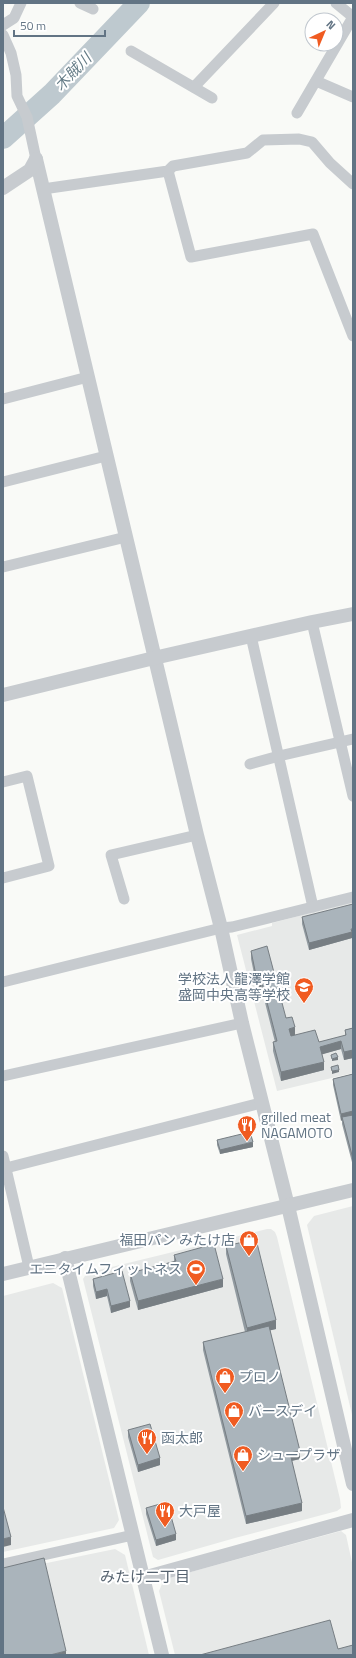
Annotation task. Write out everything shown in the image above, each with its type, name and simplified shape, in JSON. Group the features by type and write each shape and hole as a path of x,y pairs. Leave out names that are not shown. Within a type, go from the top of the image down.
{"street":[{"path":"3,25 14,18 21,3"},
{"path":"80,3 93,9"},
{"path":"194,87 274,3"},
{"path":"297,113 353,17 336,3"},
{"path":"3,35 8,62 16,75 17,96 27,116 154,658 221,928 261,1103 288,1206 353,1482"},
{"path":"131,51 212,98"},
{"path":"316,81 353,97"},
{"path":"43,189 168,171 173,166 247,153 263,140 299,139 312,142 330,163 353,184"},
{"path":"3,188 30,170 36,159"},
{"path":"168,171 191,257 313,234 353,336"},
{"path":"3,399 88,378"},
{"path":"3,482 106,456"},
{"path":"3,567 126,537"},
{"path":"3,695 154,658 353,614"},
{"path":"312,622 353,796"},
{"path":"251,636 313,907"},
{"path":"250,764 353,739"},
{"path":"3,782 27,776 50,866 3,878"},
{"path":"124,899 111,855 197,835"},
{"path":"3,980 221,928 232,927 353,897"},
{"path":"3,1076 242,1023"},
{"path":"6,1168 261,1103"},
{"path":"3,1156 29,1267"},
{"path":"3,1274 353,1190"},
{"path":"65,1258 162,1655"},
{"path":"144,1578 353,1520"},
{"path":"3,1564 133,1535"}],"shaded area":[{"name":"学校法人龍澤学館 盛岡中央高等学校","path":"353,902 353,1073 277,1091 237,935 272,926 272,923"},
{"path":"353,1206 353,1419 307,1225 314,1216"},
{"path":"271,1229 275,1232 277,1237 341,1508 337,1511 158,1560 153,1557 83,1279 87,1273"},
{"path":"53,1283 62,1288 119,1520 114,1528 3,1552 3,1296"},
{"path":"341,1531 346,1535 353,1567 353,1655 175,1655 159,1591 162,1584 161,1580"},
{"path":"115,1549 125,1555 149,1655 3,1655 3,1572"}],"building":[{"path":"353,904 352,932 309,943 302,917"},
{"path":"267,946 286,1018 292,1017 295,1027 289,1029 291,1036 315,1030 319,1042 346,1035 345,1030 353,1028 353,1050 344,1052 341,1041 320,1047 324,1062 281,1072 273,1042 277,1041 261,979 257,980 251,951"},
{"path":"336,1053 338,1057 332,1059 331,1055"},
{"path":"338,1065 339,1070 332,1071 331,1067"},
{"path":"353,1074 353,1111 341,1114 333,1079"},
{"path":"353,1115 353,1159 342,1117"},
{"path":"250,1132 253,1142 220,1150 217,1140"},
{"path":"256,1239 276,1320 247,1328 226,1246"},
{"path":"214,1244 223,1279 138,1301 130,1273 176,1261 174,1255"},
{"path":"122,1271 130,1301 111,1306 107,1289 96,1292 93,1279"},
{"path":"269,1326 300,1451 290,1453 302,1503 246,1516 203,1342"},
{"path":"150,1424 160,1458 138,1465 128,1430"},
{"path":"167,1502 176,1534 156,1540 146,1508"},
{"path":"3,1507 11,1537 3,1539"},
{"path":"44,1558 66,1651 50,1655 3,1655 3,1568"},
{"path":"330,1620 338,1649 353,1645 353,1655 200,1655"}],"waterway":[{"name":"木賊川","path":"3,138 52,94 139,3"}],"place":[{"name":"学校法人龍澤学館 盛岡中央高等学校","path":"304,1004"},
{"name":"grilled meat NAGAMOTO","path":"247,1142"},
{"name":"福田パン みたけ店","path":"249,1257"},
{"name":"エニタイムフィットネス","path":"196,1286"},
{"name":"プロノ","path":"225,1394"},
{"name":"バースデイ","path":"234,1428"},
{"name":"函太郎","path":"147,1455"},
{"name":"シュープラザ","path":"243,1472"},
{"name":"大戸屋","path":"165,1528"}],"district":[{"name":"みたけ二丁目","path":"145,1577"}]}
